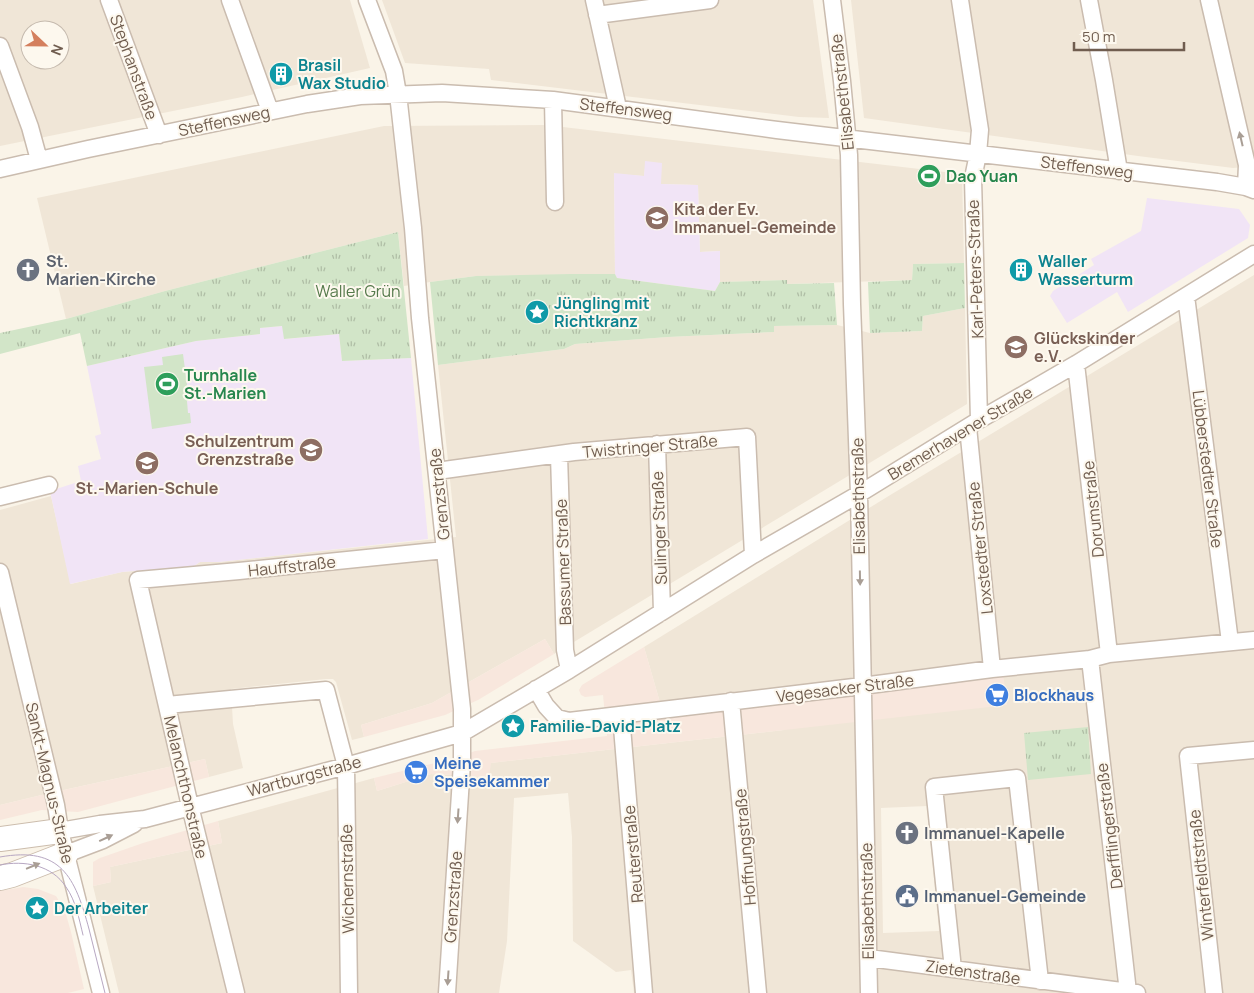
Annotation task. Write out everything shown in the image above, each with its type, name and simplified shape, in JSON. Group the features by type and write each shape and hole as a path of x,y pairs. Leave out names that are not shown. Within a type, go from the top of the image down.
{"street":[{"name":"Stephanstraße","path":"109,0 159,135"},
{"path":"230,0 270,112"},
{"name":"Grenzstraße","path":"367,0 394,71 398,94 462,709 462,763 447,993"},
{"path":"618,108 596,7 708,0"},
{"name":"Elisabethstraße","path":"832,0 848,138 859,494 870,993"},
{"name":"Karl-Peters-Straße","path":"960,0 980,130 973,178 974,423"},
{"path":"1089,0 1119,171"},
{"path":"1209,0 1247,165 1250,189"},
{"path":"0,46 30,127 39,160"},
{"name":"Steffensweg","path":"0,169 88,148 360,96 442,93 553,100 777,130 1217,182 1250,189"},
{"path":"553,100 554,202"},
{"name":"Bremerhavener Straße","path":"536,689 753,555 1076,364 1254,254"},
{"name":"Lübberstedter Straße","path":"1186,296 1230,642"},
{"name":"Dorumstraße","path":"1076,364 1109,654"},
{"name":"Loxstedter Straße","path":"974,423 992,669"},
{"name":"Twistringer Straße","path":"436,471 574,452 747,437 753,555"},
{"name":"Sulinger Straße","path":"657,444 662,612"},
{"name":"Bassumer Straße","path":"559,455 565,650 569,670"},
{"path":"0,497 49,485"},
{"name":"Hauffstraße","path":"138,580 445,550"},
{"name":"Sankt-Magnus-Straße","path":"0,572 56,805 60,831 101,993"},
{"name":"Melanchthonstraße","path":"138,580 190,806 236,993"},
{"name":"Vegesacker Straße","path":"536,689 546,706 557,718 569,721 992,669 1090,659 1109,654 1254,640"},
{"name":"Derfflingerstraße","path":"1090,659 1133,992"},
{"path":"462,733 536,689"},
{"name":"Wichernstraße","path":"167,706 326,690 346,766 349,993"},
{"name":"Hoffnungstraße","path":"731,701 758,993"},
{"name":"Reuterstraße","path":"621,714 644,993"},
{"name":"Wartburgstraße","path":"0,839 145,819 462,733"},
{"name":"Winterfeldtstraße","path":"1214,993 1188,756 1254,750"},
{"path":"953,969 934,787 1017,778 1040,981"},
{"name":"Wartburgstraße","path":"0,878 104,840 145,819"},
{"name":"Zietenstraße","path":"869,958 1133,992"}],"shaded area":[{"path":"0,0 350,0 370,68 242,97 0,146"},
{"path":"382,0 813,0 829,118 799,117 491,80 489,69 405,63"},
{"path":"851,0 1254,0 1254,166 1233,168 864,118"},
{"path":"546,125 962,174 964,263 913,264 912,280 787,284 787,280 720,282 720,251 700,252 698,185 661,184 646,161 644,176 614,174 615,274 476,276 404,286 398,232 165,291 66,319 37,198 384,126"},
{"name":"Kita der Ev. Immanuel-Gemeinde","path":"645,161 662,163 661,184 698,185 700,252 720,251 720,282 715,291 617,278 615,274 614,173 644,176"},
{"path":"1147,198 1239,209 1250,225 1248,238 1128,312 1117,292 1067,323 1050,296 1053,291 1094,265 1091,259 1141,231"},
{"path":"1254,275 1254,993 634,993 631,970 616,972 573,941 572,837 568,793 514,798 507,941 499,993 119,993 93,886 111,882 110,867 222,843 218,821 374,778 377,791 431,774 488,777 490,763 784,730 661,706 644,647 887,497","holes":["927,806 939,931 883,933 881,808"]},
{"path":"965,308 967,404 554,654 545,639 432,703 361,725 364,737 352,740 336,682 333,679 231,689 233,724 243,768 209,777 205,759 0,805 0,510 51,496 71,584 122,572 194,566 200,562 219,562 456,537 438,365 564,349 575,344 773,332 774,326 837,325 870,333 922,331 923,316"},
{"name":"Schulzentrum Grenzstraße","path":"283,326 285,339 339,334 342,361 411,358 428,539 219,562 200,562 194,566 122,572 70,584 50,491 81,481 78,466 101,459 95,436 101,434 87,366 196,341 260,334 259,328"},
{"path":"545,639 554,654 478,700 445,715 364,737 361,725 432,703"},
{"path":"644,647 661,706 1002,664 1007,705 491,763 489,777 431,774 377,791 374,778 455,758 475,751 607,736 603,695 585,697 581,695 579,690 582,685"},
{"path":"205,759 209,777 78,812 42,810 0,820 0,805"},
{"path":"218,821 222,843 110,867 111,882 93,886 93,862 100,858"},
{"path":"23,887 38,889 56,896 65,911 84,989 68,993 0,993 0,891"}],"green space":[{"name":"Waller Grün","path":"398,232 411,358 342,361 339,334 284,339 282,326 260,328 260,334 196,341 87,366 80,333 0,354 0,333 66,319 165,291"},
{"path":"964,263 965,308 923,316 922,331 870,333 868,282 912,280 913,264"},
{"name":"Waller Grün","path":"615,274 617,278 715,291 720,282 787,280 787,284 834,283 837,325 774,326 774,332 575,344 564,349 438,365 430,282 476,276"},
{"name":"Turnhalle St.-Marien","path":"183,354 189,400 187,401 188,413 190,413 191,423 152,429 144,367 163,365 162,357"},
{"path":"1088,727 1091,774 1028,780 1024,733"}],"tram line":[{"path":"0,857 38,856 51,861 62,869 71,880 84,911 105,993"},
{"path":"0,865 28,864 45,869 53,874 66,887 72,898 83,935"}],"place":[{"name":"Brasil Wax Studio","path":"281,74"},
{"name":"Dao Yuan","path":"929,176"},
{"name":"Kita der Ev. Immanuel-Gemeinde","path":"657,218"},
{"name":"St. Marien-Kirche","path":"28,270"},
{"name":"Waller Wasserturm","path":"1021,270"},
{"name":"Jüngling mit Richtkranz","path":"537,312"},
{"name":"Glückskinder e.V.","path":"1016,347"},
{"name":"Turnhalle St.-Marien","path":"167,384"},
{"name":"Schulzentrum Grenzstraße","path":"311,450"},
{"name":"St.-Marien-Schule","path":"147,463"},
{"name":"Blockhaus","path":"997,695"},
{"name":"Familie-David-Platz","path":"513,726"},
{"name":"Meine Speisekammer","path":"416,772"},
{"name":"Immanuel-Kapelle","path":"907,833"},
{"name":"Immanuel-Gemeinde","path":"907,896"},
{"name":"Der Arbeiter","path":"37,908"}]}
